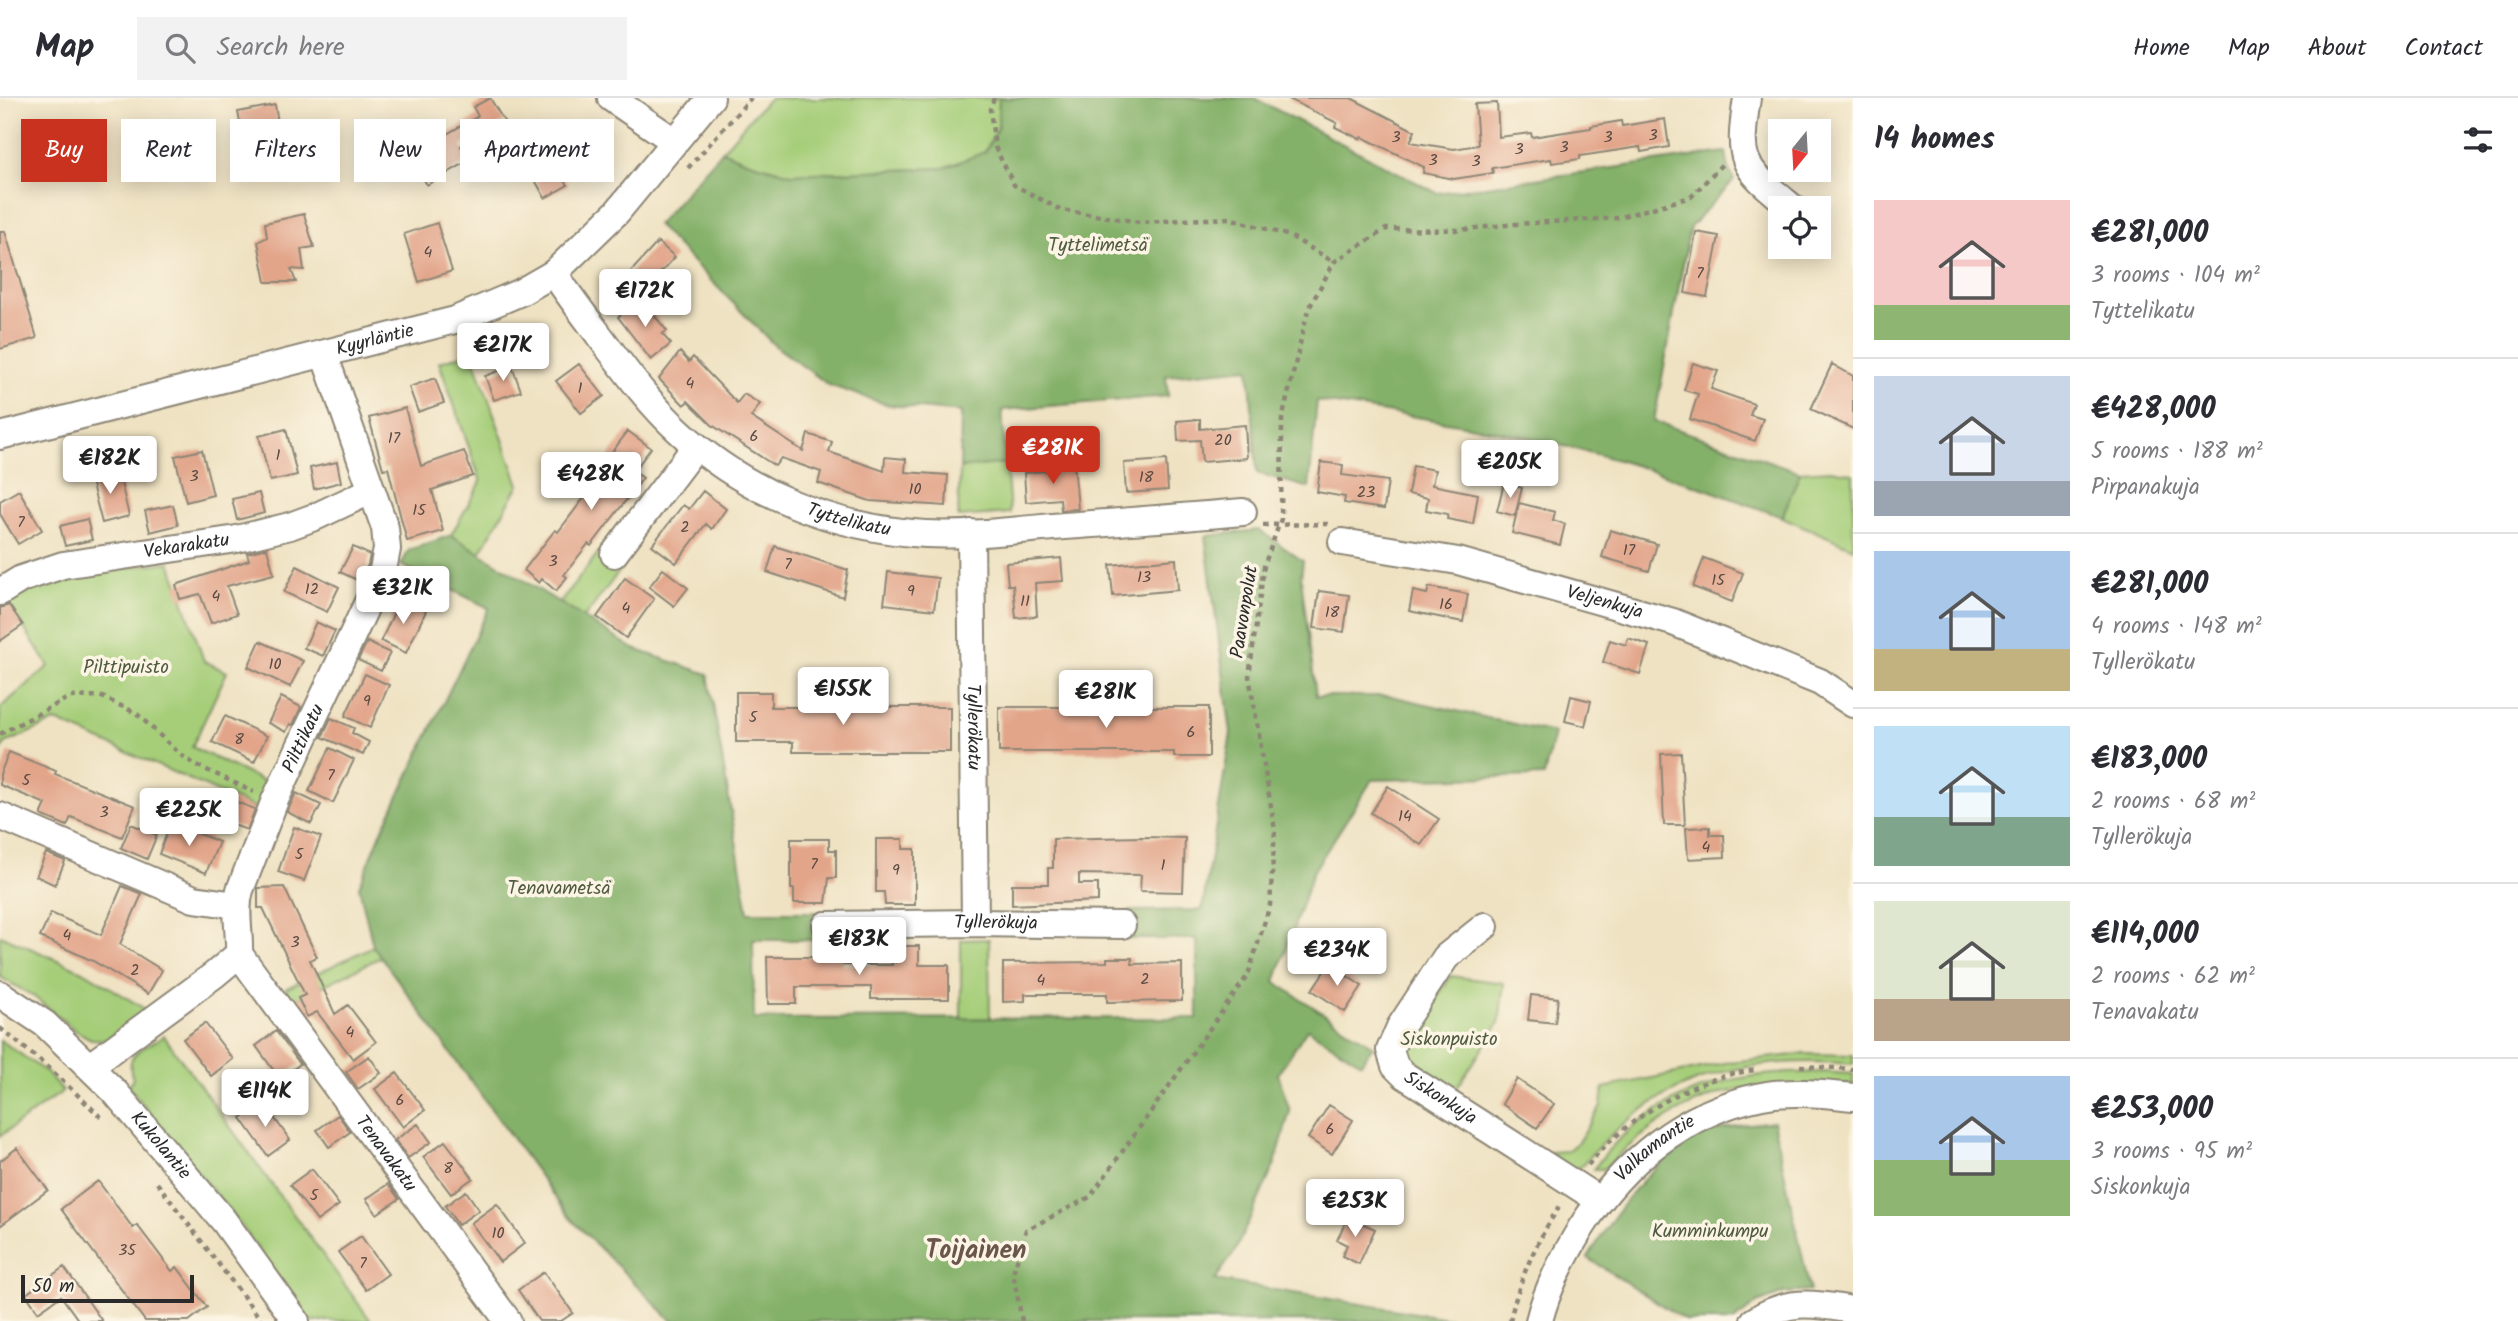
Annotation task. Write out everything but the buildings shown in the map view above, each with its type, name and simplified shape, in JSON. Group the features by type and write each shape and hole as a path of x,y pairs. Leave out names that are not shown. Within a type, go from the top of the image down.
{"street":[{"path":"611,98 674,141"},
{"name":"Kyyrläntie","path":"0,436 455,320 521,292 554,273 617,212 711,98"},
{"path":"1747,98 1741,138 1747,165 1755,177 1778,196"},
{"name":"Tyttelikatu","path":"554,273 656,409 696,446 719,465 747,482 827,516 860,526 929,534 1243,512"},
{"name":"Pilttikatu","path":"239,954 236,905 275,800 383,569 387,537 324,354"},
{"path":"614,554 696,446"},
{"name":"Vekarakatu","path":"0,592 40,571 63,565 237,539 290,526 370,491"},
{"name":"Tyllerökatu","path":"971,533 975,922"},
{"name":"Veljenkuja","path":"1342,542 1458,561 1673,622 1820,682 1853,705"},
{"path":"0,816 194,900 236,905"},
{"name":"Tyllerökuja","path":"827,925 975,922 1122,925"},
{"name":"Siskonkuja","path":"1485,926 1446,957 1391,1044 1392,1060 1404,1074 1599,1200"},
{"path":"90,1066 239,954"},
{"name":"Tenavakatu","path":"239,954 508,1321"},
{"name":"Kukolantie","path":"0,994 45,1024 90,1066 224,1221 296,1321"},
{"name":"Valkamantie","path":"1539,1321 1556,1275 1599,1200 1628,1168 1662,1138 1705,1113 1764,1096 1822,1094 1853,1097"},
{"path":"1754,1321 1767,1312 1792,1304 1811,1303 1853,1310"}],"path":[{"path":"994,98 990,109 995,147 1014,185 1061,211 1140,222 1229,218 1290,236 1334,262"},
{"name":"Paavonpolut","path":"1022,1321 1013,1273 1026,1230 1090,1196 1248,975 1270,905 1275,830 1250,676 1264,566 1281,519 1282,420 1308,310 1334,262 1386,229 1458,230 1517,223 1617,218 1691,197 1726,160 1743,150"},
{"path":"0,734 70,697 100,696 136,713 181,755 196,765 275,800"},
{"path":"0,1028 48,1067 110,1125"},
{"path":"150,1174 262,1321"}],"green space":[{"path":"770,98 999,98 998,127 985,152 944,168 791,174 722,151"},
{"name":"Tyttelimetsä","path":"999,98 1254,98 1437,193 1726,152 1734,180 1690,227 1654,421 1800,472 1782,517 1692,484 1565,446 1459,424 1317,401 1309,488 1257,473 1249,368 1166,376 1168,396 1002,410 1006,463 960,468 961,412 888,405 829,385 774,345 657,225 722,151 791,174 944,168 985,152 998,127"},
{"path":"472,352 519,485 480,553 451,535 481,482 439,362"},
{"path":"1006,463 1010,513 958,517 960,468"},
{"path":"1831,470 1853,474 1853,548 1782,517 1800,472"},
{"name":"Tenavametsä","path":"1259,530 1303,561 1301,578 1316,696 1391,696 1554,733 1544,776 1372,780 1313,872 1275,982 1373,1046 1361,1063 1307,1029 1278,1074 1290,1111 1275,1164 1235,1251 1215,1280 1465,1321 672,1321 571,1219 373,946 359,887 381,833 489,608 401,565 409,550 451,535 634,649 708,674 748,912 822,912 822,940 753,940 754,1019 1197,1018 1197,939 1128,939 1128,911 1202,910 1231,733 1205,536"},
{"path":"602,548 624,565 584,618 560,603"},
{"name":"Pilttipuisto","path":"170,562 204,661 227,672 192,747 267,783 257,809 56,721 5,743 0,753 0,708 49,666 7,602 26,592 66,578"},
{"path":"0,935 85,972 146,1012 106,1040 91,1039 76,1031 33,996 0,977"},
{"path":"989,939 990,1019 961,1019 961,940"},
{"path":"373,946 381,957 293,1001 285,989"},
{"name":"Siskonpuisto","path":"1451,976 1504,983 1499,1023 1455,1091 1422,1071 1414,1064 1406,1050 1408,1041"},
{"path":"164,1036 371,1321 310,1321 240,1224 128,1086 133,1079 133,1057 142,1048"},
{"path":"0,1040 46,1072 63,1091 0,1136"},
{"path":"1803,1054 1853,1055 1853,1064 1771,1064 1734,1070 1699,1080 1666,1095 1635,1115 1605,1141 1576,1172 1572,1173 1550,1152 1567,1151 1578,1142 1601,1106 1603,1088 1730,1062"},
{"path":"1823,1072 1853,1074 1853,1085 1750,1088 1721,1093 1666,1118 1604,1169 1594,1169 1620,1138 1637,1124 1673,1101 1693,1092 1743,1078"},
{"name":"Kumminkumpu","path":"1773,1121 1810,1291 1784,1293 1757,1303 1734,1321 1686,1321 1588,1258 1623,1204 1668,1157 1712,1132"}],"district":[{"name":"Toijainen","path":"976,1251"}]}
